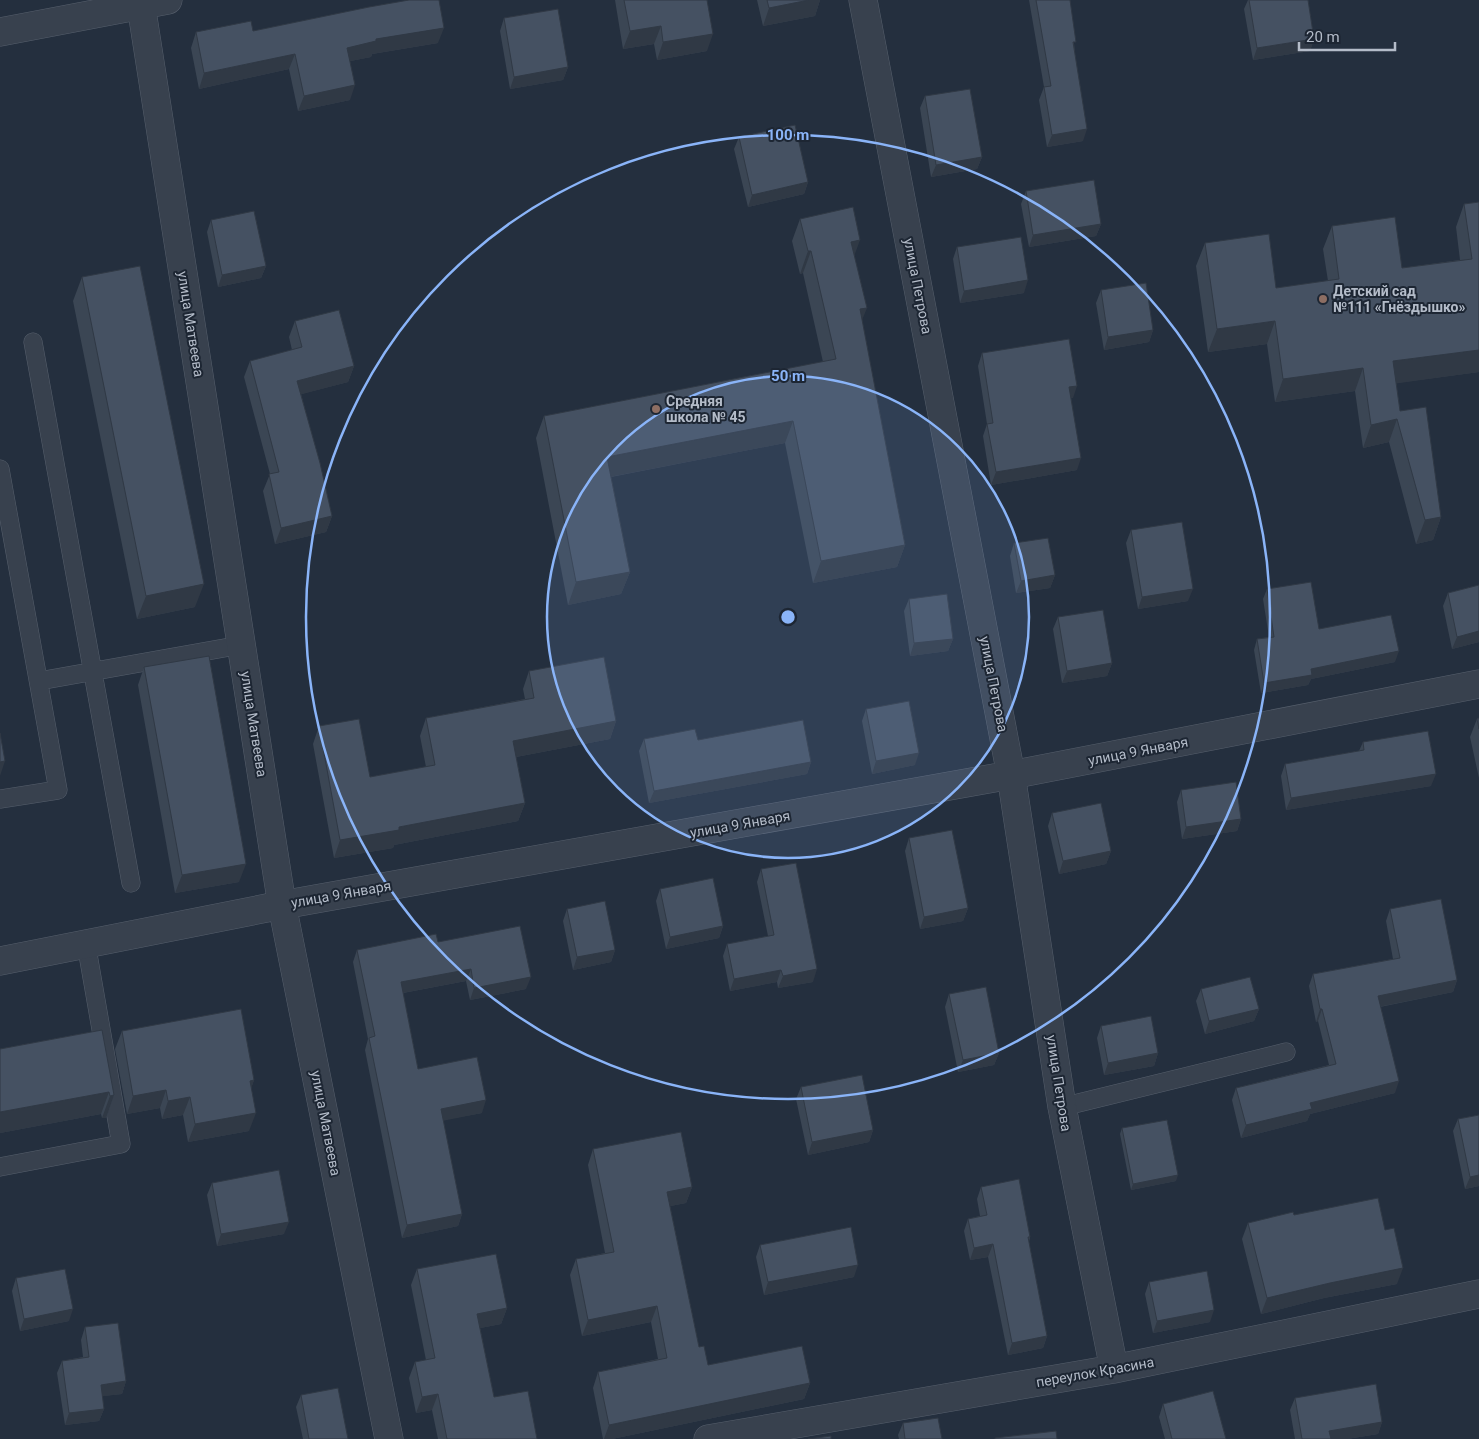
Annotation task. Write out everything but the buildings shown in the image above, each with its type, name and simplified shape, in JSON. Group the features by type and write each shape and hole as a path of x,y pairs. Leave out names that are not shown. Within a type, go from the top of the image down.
{"street":[{"path":"0,32 168,0"},
{"name":"улица Петрова","path":"863,0 1011,775 1062,1107 1114,1370"},
{"name":"улица Матвеева","path":"141,5 282,905 389,1439"},
{"name":"улица 9 Января","path":"0,960 282,905 1011,775 1479,684"},
{"name":"переулок Красина","path":"708,1439 1114,1370 1479,1294"}],"lane":[{"path":"33,342 131,883"},
{"path":"0,469 58,790 0,799"},
{"path":"39,681 241,645"},
{"path":"0,1168 120,1144 86,943"},
{"path":"1062,1107 1286,1052"}],"place":[{"name":"Детский сад №111 «Гнёздышко»","path":"1323,299"},
{"name":"Средняя школа № 45","path":"656,409"}]}
